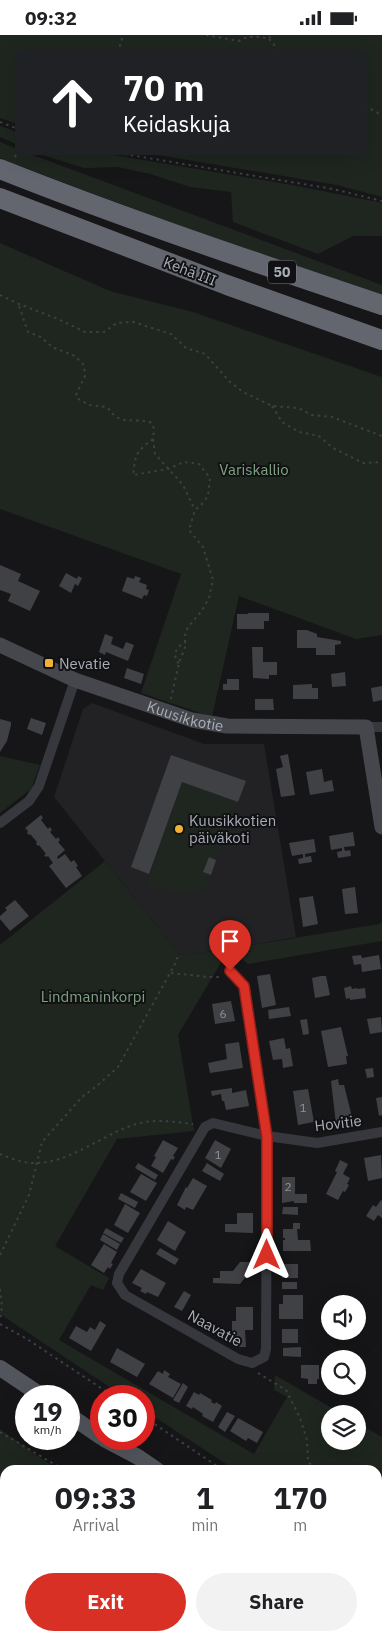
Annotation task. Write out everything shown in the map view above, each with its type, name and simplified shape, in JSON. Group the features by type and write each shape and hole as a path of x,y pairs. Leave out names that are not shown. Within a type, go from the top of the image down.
{"highway":[{"name":"Kehä III","path":"0,169 74,199 183,238 382,305"},
{"name":"Kehä III","path":"0,198 227,285 382,340"}],"main road":[{"path":"0,1367 26,1385"},
{"path":"116,1450 132,1465"},
{"path":"125,1450 150,1465"}],"street":[{"name":"Kuusikkotie","path":"0,645 74,680 166,712 208,724 227,726 382,727"},
{"path":"0,823 29,801 39,786 74,680"},
{"path":"366,727 382,827"},
{"name":"Naavatie","path":"205,1127 119,1274 117,1283 125,1295 238,1359 252,1363 264,1357 266,1349 267,1137 244,986 233,974"},
{"path":"205,1127 213,1123 267,1137"},
{"name":"Hovitie","path":"267,1137 317,1143 382,1132"}],"path":[{"path":"119,50 123,35"},
{"path":"206,35 239,41 247,37 258,36 269,39 274,44 273,50"},
{"path":"269,39 271,35"},
{"path":"367,107 382,115"},
{"path":"0,122 15,128"},
{"path":"130,155 333,189 382,201"},
{"path":"0,295 85,332 104,331 117,323 134,322 170,334 186,347 205,354 230,382 243,392 272,406 298,408 312,415 332,417 382,436"},
{"path":"18,304 28,332 41,337 52,347 75,356 84,365 85,376 76,395 77,397 89,405 107,407 114,416 126,421 140,419 152,423 155,453 184,485 195,510"},
{"path":"272,406 282,422 299,432 319,436 333,448 363,463 382,462"},
{"path":"153,439 139,450 135,456 133,475 168,469 184,462 199,464 210,478 208,496 195,510 188,530 202,547 213,580 209,598 201,612 188,627 185,635 186,642 182,659 179,663 166,712"},
{"path":"179,663 176,661 174,653 178,647 186,642"},
{"path":"0,1255 29,1195 42,1142 82,1097 118,1067 171,973 178,956"},
{"path":"171,973 209,977 233,974"},
{"path":"0,1153 18,1160 37,1163 60,1158 140,1123 163,1121 205,1127"},
{"path":"0,1289 2,1307 0,1320"},
{"path":"0,1324 27,1339 96,1385"},
{"path":"252,1363 254,1370 286,1390 300,1418 307,1440 308,1462 312,1465"},
{"path":"155,1424 216,1465"},
{"path":"0,1432 56,1465"}],"shaded area":[{"name":"Kuusikkotien päiväkoti","path":"92,703 204,744 264,744 296,937 229,949 180,955 54,797 83,709"}],"green space":[{"path":"0,35 382,35 382,197 337,185 158,155 367,155 367,50 15,50 15,123 0,118"},
{"path":"0,126 12,130 15,132 15,144 0,137"},
{"path":"0,142 15,148 15,155 33,155 382,285 382,295 190,229 0,158"},
{"path":"42,155 114,155 292,185 378,202 382,203 382,236 353,236 318,254 233,222 231,192 190,187 150,174 118,167 84,168"},
{"name":"Variskallio","path":"0,243 110,291 193,312 382,377 382,635 356,639 239,596 212,717 141,693 181,574 0,509"},
{"path":"0,756 40,765 31,789 0,813"},
{"path":"182,782 238,802 216,860 209,857 204,872 211,875 207,890 184,893 146,886"},
{"name":"Lindmaninkorpi","path":"105,861 180,955 229,949 178,1035 194,1131 117,1139 55,1246 109,1278 103,1290 91,1285 59,1340 136,1385 106,1385 0,1314 0,945"},
{"path":"382,922 382,941 248,964 229,949"},
{"name":"Lindmaninkorpi","path":"275,1375 327,1405 321,1405 321,1450 366,1450 366,1428 382,1437 382,1465 227,1465 155,1417 155,1396 254,1454 287,1397 274,1390"},
{"path":"0,1429 15,1440 15,1450 30,1450 51,1465 0,1465"}],"building":[{"path":"0,565 21,574 18,581 40,591 30,611 8,601 11,594 0,590"},
{"path":"66,573 77,579 78,576 82,578 78,586 75,584 71,593 59,586"},
{"path":"135,576 141,578 139,582 147,585 146,589 149,590 147,596 144,595 142,599 122,591 127,577 134,579"},
{"path":"269,613 269,621 264,621 264,629 237,629 237,614"},
{"path":"297,630 307,630 317,634 317,637 341,641 341,644 335,645 335,655 316,655 316,648 297,648"},
{"path":"105,634 113,637 111,644 123,649 126,642 134,645 128,661 106,652 105,655 99,652"},
{"path":"252,647 263,647 263,662 277,662 277,675 269,675 269,679 253,678"},
{"path":"127,668 144,674 141,684 124,678"},
{"path":"345,672 346,686 332,687 331,674"},
{"path":"227,679 239,679 239,690 223,690 223,684 227,684"},
{"path":"312,684 312,688 318,688 318,699 293,699 293,685"},
{"path":"382,686 382,700 373,702 371,688"},
{"path":"255,699 273,699 274,710 255,710"},
{"path":"31,718 46,723 42,735 27,729"},
{"path":"0,719 11,722 11,725 7,741 0,752"},
{"path":"288,754 295,795 281,797 276,769 283,767 280,756"},
{"path":"171,755 246,781 238,802 182,782 149,874 131,867"},
{"path":"322,769 324,782 332,780 334,791 310,795 306,772"},
{"path":"41,815 43,818 41,820 48,829 50,827 52,830 50,832 56,839 58,837 60,840 58,842 65,850 57,857 58,859 65,854 71,862 74,860 82,876 66,888 49,866 53,863 48,856 44,855 46,854 36,844 37,842 30,834 27,833 28,831 25,828"},
{"path":"353,832 355,846 344,847 345,851 350,850 351,856 338,858 337,852 342,851 342,848 331,850 329,836"},
{"path":"314,839 316,852 305,854 305,857 311,856 312,862 299,864 298,859 303,858 303,854 292,856 289,843"},
{"path":"209,857 216,860 211,875 203,872"},
{"path":"355,887 358,913 345,914 342,889"},
{"path":"313,896 318,924 303,927 299,898"},
{"path":"15,900 29,916 10,931 0,919 0,916 7,910 5,908"},
{"path":"361,955 362,958 379,955 381,969 362,972 361,964 354,965 352,956"},
{"path":"270,974 276,1005 262,1008 257,976"},
{"path":"326,976 330,995 315,998 312,978"},
{"path":"351,986 352,989 365,988 366,998 346,999 344,988"},
{"path":"231,1001 235,1021 215,1024 212,1004"},
{"path":"289,1007 291,1016 269,1019 268,1010"},
{"path":"381,1017 382,1032 370,1034 367,1019"},
{"path":"307,1019 309,1034 303,1035 300,1020"},
{"path":"341,1027 348,1056 346,1056 347,1064 328,1067 321,1031"},
{"path":"284,1038 286,1049 290,1048 293,1066 283,1068 282,1059 273,1060 269,1041"},
{"path":"239,1042 243,1068 210,1073 208,1063 227,1059 225,1044"},
{"path":"373,1068 374,1077 367,1078 365,1069"},
{"path":"338,1079 339,1085 344,1085 353,1121 336,1124 331,1081"},
{"path":"232,1088 232,1093 246,1090 249,1106 226,1110 221,1094 212,1096 211,1091"},
{"path":"308,1089 314,1122 298,1125 293,1091"},
{"path":"382,1097 382,1115 379,1116 376,1098"},
{"path":"163,1140 178,1148 173,1156 175,1157 173,1160 171,1159 163,1173 151,1166"},
{"path":"215,1140 231,1149 221,1168 205,1158"},
{"path":"381,1155 382,1178 368,1181 364,1158"},
{"path":"340,1160 348,1164 343,1174 350,1178 347,1184 349,1185 338,1200 326,1194 337,1172 335,1171"},
{"path":"138,1163 158,1175 155,1180 135,1168"},
{"path":"207,1163 224,1174 220,1181 202,1171"},
{"path":"141,1174 157,1183 146,1201 130,1192"},
{"path":"282,1177 295,1177 295,1194 307,1194 307,1203 294,1203 294,1201 282,1203"},
{"path":"193,1178 207,1186 193,1210 186,1207 185,1210 177,1205"},
{"path":"121,1193 138,1202 135,1208 118,1199"},
{"path":"381,1200 382,1218 378,1215 374,1221 366,1216 373,1205 376,1207"},
{"path":"125,1204 140,1213 128,1233 114,1225"},
{"path":"283,1207 298,1207 298,1215 282,1214"},
{"path":"237,1213 253,1213 253,1233 225,1232 225,1224 237,1224"},
{"path":"168,1221 186,1232 175,1251 157,1240"},
{"path":"293,1223 300,1223 300,1229 297,1229 298,1240 310,1240 311,1251 283,1251 283,1240 285,1238 283,1238 283,1229 293,1229"},
{"path":"106,1228 124,1238 121,1243 103,1233"},
{"path":"103,1234 120,1244 117,1250 100,1240"},
{"path":"104,1244 117,1252 110,1269 108,1267 104,1273 91,1265"},
{"path":"160,1248 179,1259 175,1265 156,1254"},
{"path":"240,1262 252,1262 252,1274 248,1274 240,1284 213,1283 213,1278 220,1278 220,1271 233,1271"},
{"path":"282,1264 298,1264 298,1278 282,1278"},
{"path":"141,1269 166,1283 158,1297 140,1291 142,1288 132,1283"},
{"path":"282,1282 297,1282 297,1289 282,1289"},
{"path":"184,1291 191,1295 182,1311 174,1307"},
{"path":"283,1295 303,1295 303,1319 279,1319 279,1304 283,1304"},
{"path":"236,1307 253,1307 253,1330 245,1330 246,1347 239,1347 232,1343 232,1321 236,1321"},
{"path":"100,1321 106,1325 91,1351 69,1338 76,1326 87,1332 90,1327 95,1330"},
{"path":"282,1329 298,1329 298,1343 282,1343"},
{"path":"301,1347 301,1357 283,1356 283,1348"},
{"path":"117,1348 145,1364 137,1377 110,1362"},
{"path":"301,1365 319,1365 317,1384 308,1384 308,1379 301,1378"},
{"path":"164,1370 170,1374 168,1377 181,1384 173,1398 155,1388 155,1385 149,1384 158,1371 163,1374"},
{"path":"183,1383 188,1387 179,1403 173,1400"},
{"path":"194,1392 199,1395 200,1393 212,1400 211,1402 215,1404 216,1402 222,1406 213,1422 202,1416 203,1414 193,1407 192,1409 186,1406"},
{"path":"227,1412 235,1416 225,1432 218,1427"},
{"path":"238,1418 263,1432 257,1443 248,1438 246,1441 230,1431"}],"place":[{"name":"Nevatie","path":"49,663"},
{"name":"Kuusikkotien päiväkoti","path":"179,829"}],"route":[{"path":"230,971 244,986 267,1137 267,1255"}]}
